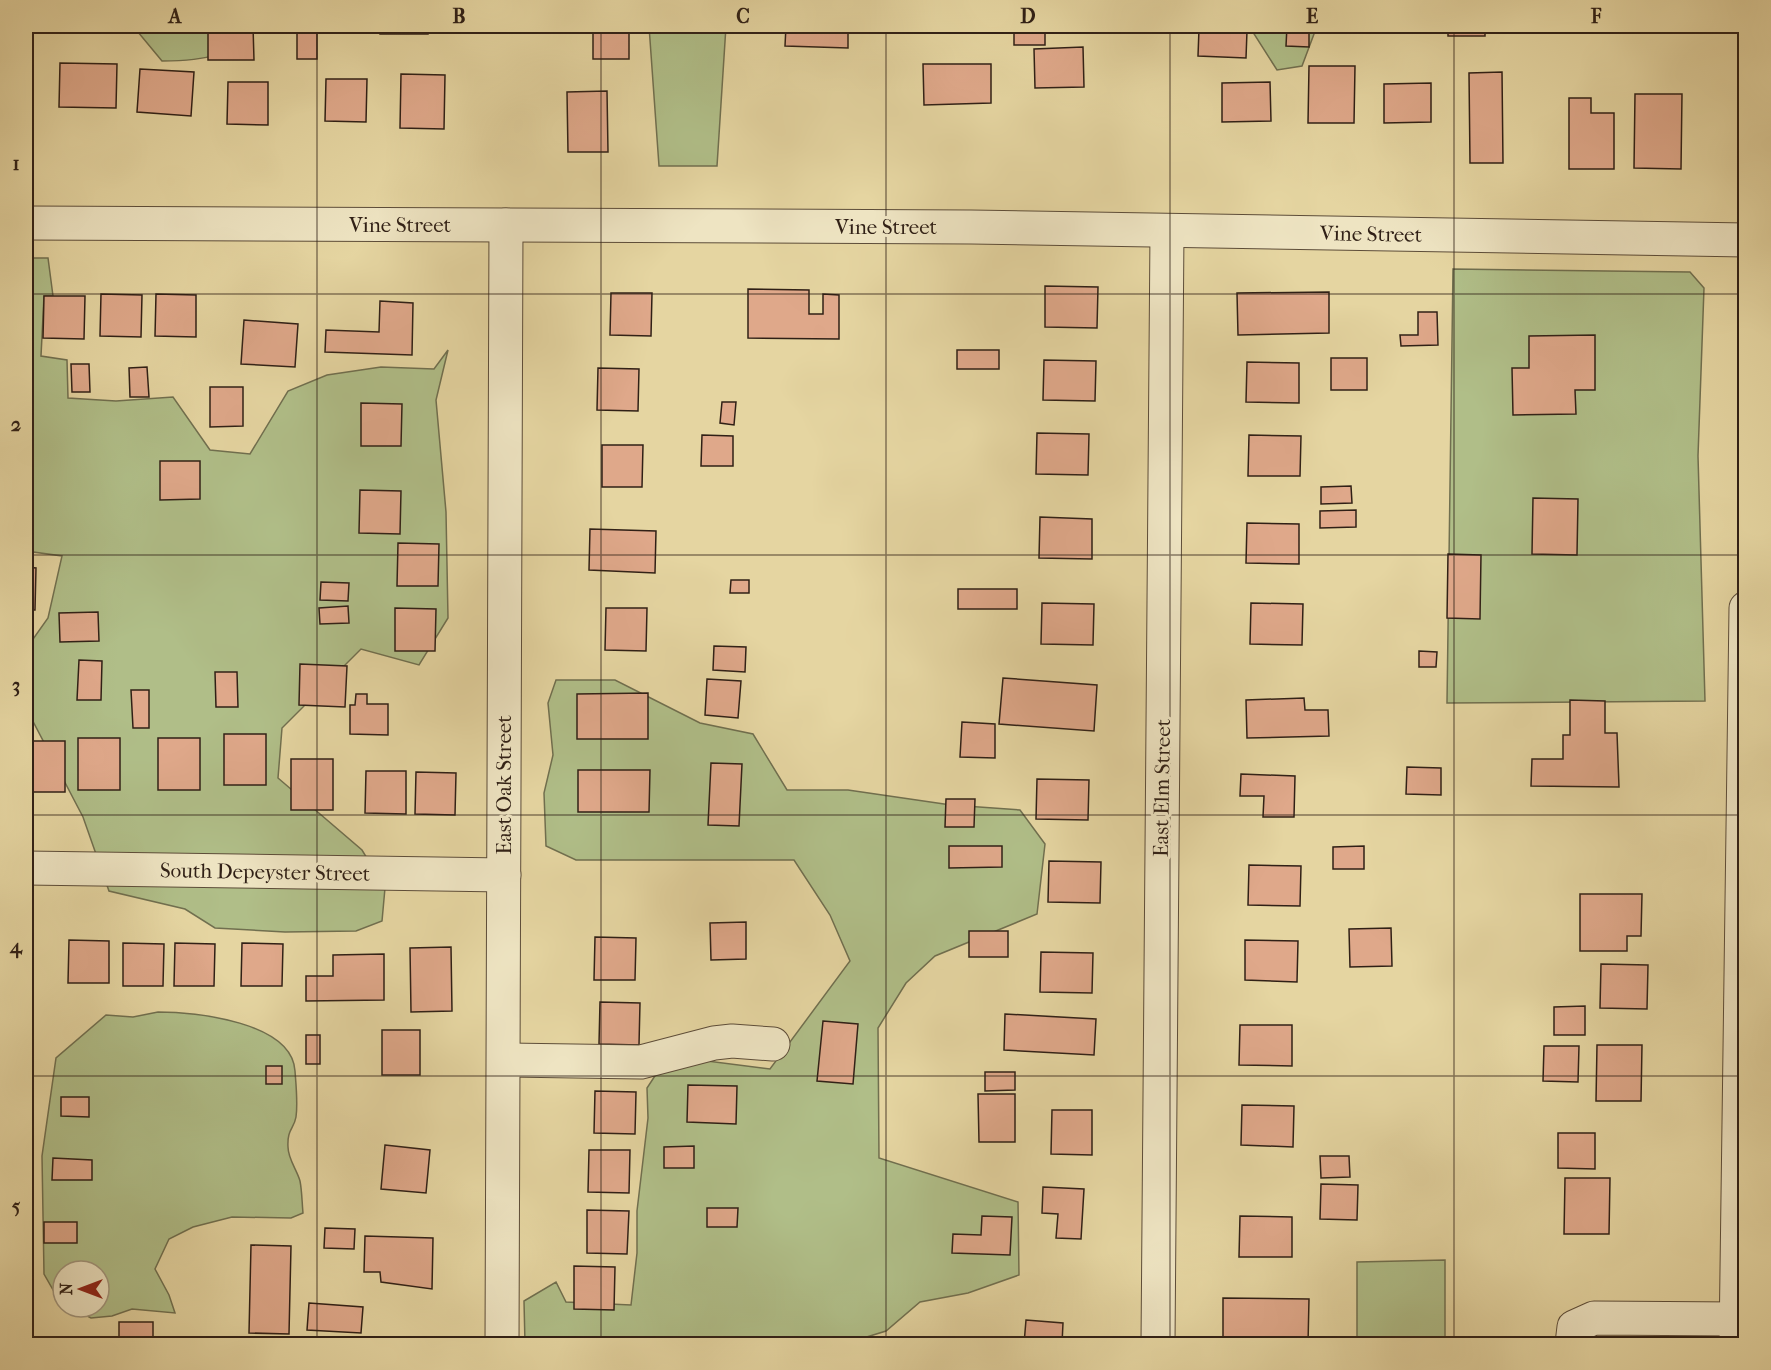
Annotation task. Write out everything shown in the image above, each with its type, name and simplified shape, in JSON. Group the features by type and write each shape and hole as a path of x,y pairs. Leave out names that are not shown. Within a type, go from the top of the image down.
{"street":[{"name":"Vine Street","path":"26,223 1167,231 1746,240"},
{"name":"East Oak Street","path":"502,1344 506,225"},
{"name":"East Elm Street","path":"1158,1344 1167,231"},
{"path":"1573,1336 1594,1318 1737,1332 1746,608"},
{"name":"South Depeyster Street","path":"26,868 504,875"},
{"path":"504,1060 641,1062 714,1043 732,1041 773,1044"}],"green space":[{"path":"133,26 264,26 228,50 206,58 162,61"},
{"path":"649,26 726,26 717,166 659,166"},
{"path":"1249,26 1317,26 1302,66 1277,70"},
{"path":"26,258 48,258 53,296 44,296 41,356 67,360 68,398 116,401 173,397 210,450 250,454 288,391 327,375 381,367 434,369 448,350 436,400 446,512 448,618 419,665 361,649 282,728 278,778 362,850 385,888 382,921 356,931 285,932 215,928 185,909 109,891 83,817 26,708 26,649 48,618 62,556 26,551"},
{"path":"1453,269 1690,272 1704,288 1698,456 1705,701 1447,703"},
{"path":"556,680 615,680 700,723 753,734 787,790 848,790 951,805 1020,810 1045,844 1037,914 935,956 906,983 878,1028 879,1158 1018,1202 1019,1275 968,1293 920,1302 886,1331 844,1344 525,1344 524,1301 556,1282 566,1302 631,1305 637,1253 637,1211 648,1118 647,1088 668,1056 770,1069 850,961 830,915 794,860 576,860 546,846 544,793 553,755 548,703"},
{"path":"158,1012 195,1014 240,1023 278,1041 290,1054 295,1071 297,1106 288,1147 289,1156 300,1181 303,1213 291,1218 232,1217 193,1227 169,1239 155,1269 169,1295 175,1313 132,1309 111,1316 111,1259 51,1259 51,1286 44,1274 42,1156 56,1058 106,1015 133,1017"},
{"path":"1445,1260 1445,1344 1357,1344 1357,1262"}],"building":[{"path":"208,26 253,26 254,60 208,60"},
{"path":"380,26 428,26 428,34 380,34"},
{"path":"593,26 629,26 629,59 593,59"},
{"path":"786,26 848,26 848,48 785,46"},
{"path":"1014,26 1045,26 1045,45 1014,45"},
{"path":"1287,26 1309,26 1309,47 1286,46"},
{"path":"1448,26 1485,26 1485,36 1448,36"},
{"path":"1199,29 1247,31 1246,58 1198,56"},
{"path":"297,30 317,30 317,59 297,59"},
{"path":"1083,47 1084,87 1035,88 1034,49"},
{"path":"26,60 28,61 27,122 26,121"},
{"path":"60,63 117,64 116,108 59,107"},
{"path":"923,64 991,64 991,103 924,105"},
{"path":"1309,66 1355,66 1354,123 1308,123"},
{"path":"140,69 194,72 191,116 137,112"},
{"path":"1502,72 1503,163 1470,163 1469,73"},
{"path":"401,74 445,75 444,129 400,128"},
{"path":"326,79 367,79 366,122 325,121"},
{"path":"228,82 268,82 268,125 227,124"},
{"path":"1270,82 1271,121 1222,122 1222,83"},
{"path":"1431,83 1431,122 1384,123 1384,84"},
{"path":"607,91 608,152 568,152 567,92"},
{"path":"1635,94 1682,94 1681,169 1634,168"},
{"path":"1569,98 1591,98 1591,113 1614,113 1614,169 1569,169"},
{"path":"1045,286 1098,287 1097,328 1045,327"},
{"path":"748,289 809,290 809,314 823,314 823,294 839,295 839,339 748,338"},
{"path":"1329,292 1329,333 1238,335 1237,293"},
{"path":"611,293 652,293 651,336 610,335"},
{"path":"101,294 142,295 141,337 100,336"},
{"path":"156,294 196,295 196,337 155,336"},
{"path":"44,296 85,296 84,339 43,338"},
{"path":"380,301 413,303 412,355 325,352 326,330 379,332"},
{"path":"1418,312 1437,312 1438,345 1401,346 1400,335 1418,335"},
{"path":"244,320 298,324 295,367 241,364"},
{"path":"1595,335 1595,390 1575,390 1576,414 1513,415 1512,368 1529,368 1529,336"},
{"path":"957,350 999,350 999,369 957,369"},
{"path":"1331,358 1367,358 1367,390 1331,390"},
{"path":"1044,360 1096,361 1095,401 1043,400"},
{"path":"1247,362 1299,363 1299,403 1246,402"},
{"path":"71,364 89,364 90,392 72,392"},
{"path":"147,367 149,397 130,397 129,368"},
{"path":"598,368 639,369 638,411 597,410"},
{"path":"210,387 243,387 243,426 210,427"},
{"path":"26,401 29,401 28,443 26,443"},
{"path":"722,402 736,402 734,425 720,423"},
{"path":"361,403 402,404 401,446 361,446"},
{"path":"1037,433 1089,434 1088,475 1036,474"},
{"path":"702,435 733,436 733,466 701,466"},
{"path":"1249,435 1301,436 1300,476 1248,476"},
{"path":"602,445 643,445 642,487 602,487"},
{"path":"160,461 200,461 200,499 160,500"},
{"path":"1351,486 1352,503 1321,504 1321,487"},
{"path":"360,490 401,491 400,534 359,533"},
{"path":"1533,498 1578,499 1577,555 1532,554"},
{"path":"1356,510 1356,527 1320,528 1320,511"},
{"path":"1040,517 1092,519 1092,559 1039,558"},
{"path":"1247,523 1299,524 1299,564 1246,563"},
{"path":"590,529 656,531 655,573 589,570"},
{"path":"398,543 439,544 438,586 397,586"},
{"path":"1448,554 1481,555 1480,619 1447,618"},
{"path":"26,567 36,568 35,610 26,610"},
{"path":"731,580 749,580 749,593 730,593"},
{"path":"321,582 349,583 348,601 320,600"},
{"path":"958,589 1017,589 1017,609 958,609"},
{"path":"1042,603 1094,604 1093,645 1041,644"},
{"path":"1251,603 1303,604 1302,645 1250,644"},
{"path":"348,606 349,623 320,624 319,608"},
{"path":"395,608 436,609 435,651 395,651"},
{"path":"606,608 647,608 646,651 605,650"},
{"path":"98,612 99,641 60,642 59,613"},
{"path":"714,646 746,647 745,672 713,670"},
{"path":"1419,651 1437,652 1436,667 1419,667"},
{"path":"79,660 102,661 101,700 77,700"},
{"path":"300,664 347,666 345,707 299,705"},
{"path":"215,672 237,672 238,707 216,707"},
{"path":"1003,678 1097,685 1094,731 999,724"},
{"path":"707,679 741,681 738,718 705,715"},
{"path":"131,690 149,690 149,728 133,728"},
{"path":"648,693 648,739 577,739 577,694"},
{"path":"356,694 367,694 367,704 388,704 388,735 350,734 350,705 355,705"},
{"path":"1304,698 1305,710 1328,710 1329,736 1247,738 1246,700"},
{"path":"1570,700 1605,701 1605,733 1617,733 1619,787 1531,786 1532,759 1563,759 1563,735 1570,735"},
{"path":"962,722 995,724 995,758 960,757"},
{"path":"224,734 266,734 266,785 224,785"},
{"path":"78,738 120,738 120,790 78,790"},
{"path":"158,738 200,738 200,790 158,790"},
{"path":"26,741 65,741 65,792 26,792"},
{"path":"291,759 333,759 333,810 291,810"},
{"path":"711,763 742,764 739,826 708,825"},
{"path":"1407,767 1441,768 1441,795 1406,794"},
{"path":"578,770 650,770 649,812 578,812"},
{"path":"366,771 406,771 406,814 365,813"},
{"path":"416,772 456,773 455,815 415,814"},
{"path":"1241,774 1295,776 1294,817 1263,817 1264,796 1240,796"},
{"path":"1037,779 1089,780 1088,820 1036,819"},
{"path":"946,799 975,799 974,827 945,827"},
{"path":"949,846 1002,846 1002,867 949,868"},
{"path":"1364,846 1364,869 1333,869 1333,847"},
{"path":"1049,861 1101,862 1100,903 1048,902"},
{"path":"1249,865 1301,866 1300,906 1248,905"},
{"path":"1580,894 1642,894 1641,936 1627,936 1627,951 1580,951"},
{"path":"746,922 746,959 711,960 710,923"},
{"path":"1391,928 1392,966 1350,967 1349,929"},
{"path":"969,931 1008,931 1008,957 969,957"},
{"path":"595,937 636,938 635,980 594,980"},
{"path":"69,940 109,941 109,983 68,983"},
{"path":"1245,940 1298,941 1297,982 1245,980"},
{"path":"123,943 164,944 163,986 123,986"},
{"path":"175,943 215,944 214,986 174,986"},
{"path":"242,943 283,944 282,986 241,986"},
{"path":"451,947 452,1011 411,1012 410,948"},
{"path":"1041,952 1093,953 1092,993 1040,992"},
{"path":"384,954 384,1000 306,1001 306,976 333,976 333,955"},
{"path":"1601,964 1648,965 1647,1009 1600,1008"},
{"path":"600,1002 640,1003 639,1045 599,1044"},
{"path":"1585,1006 1585,1035 1554,1035 1554,1007"},
{"path":"1005,1014 1096,1019 1094,1055 1004,1050"},
{"path":"823,1021 858,1024 853,1084 817,1081"},
{"path":"1240,1025 1292,1025 1292,1066 1239,1065"},
{"path":"382,1030 420,1030 420,1075 382,1075"},
{"path":"306,1035 320,1035 320,1064 306,1064"},
{"path":"1597,1045 1642,1045 1641,1101 1596,1101"},
{"path":"1544,1046 1579,1046 1578,1082 1543,1081"},
{"path":"266,1066 282,1066 282,1084 266,1084"},
{"path":"985,1072 1015,1072 1015,1090 985,1091"},
{"path":"688,1085 737,1086 736,1124 687,1122"},
{"path":"595,1091 636,1092 635,1134 594,1133"},
{"path":"978,1094 1015,1094 1015,1142 979,1142"},
{"path":"61,1097 89,1097 89,1117 61,1116"},
{"path":"1242,1105 1294,1106 1293,1147 1241,1145"},
{"path":"1052,1110 1092,1110 1092,1155 1051,1154"},
{"path":"1558,1133 1595,1133 1595,1169 1558,1168"},
{"path":"385,1145 430,1150 426,1193 381,1189"},
{"path":"694,1146 694,1168 664,1168 664,1147"},
{"path":"589,1150 630,1150 629,1193 588,1192"},
{"path":"1320,1156 1349,1156 1350,1177 1321,1178"},
{"path":"53,1158 92,1160 92,1180 52,1180"},
{"path":"1565,1178 1610,1178 1609,1234 1564,1234"},
{"path":"1321,1184 1358,1185 1357,1220 1320,1219"},
{"path":"1043,1187 1084,1189 1081,1239 1056,1238 1058,1214 1042,1213"},
{"path":"707,1208 738,1208 737,1227 707,1227"},
{"path":"587,1210 629,1211 627,1254 587,1253"},
{"path":"982,1216 1012,1217 1010,1255 952,1253 953,1234 981,1235"},
{"path":"1240,1216 1292,1217 1292,1257 1239,1257"},
{"path":"44,1222 77,1222 77,1243 44,1243"},
{"path":"325,1228 355,1229 354,1249 324,1248"},
{"path":"365,1236 433,1238 432,1289 381,1282 380,1272 364,1272"},
{"path":"251,1245 291,1246 289,1334 249,1333"},
{"path":"574,1266 615,1267 614,1310 574,1309"},
{"path":"1223,1298 1309,1299 1308,1344 1223,1344"},
{"path":"309,1303 363,1307 361,1333 307,1330"},
{"path":"1026,1320 1063,1323 1062,1344 1024,1344"},
{"path":"119,1322 153,1322 153,1344 119,1344"},
{"path":"1596,1341 1692,1343 1692,1344 1596,1344"}]}
